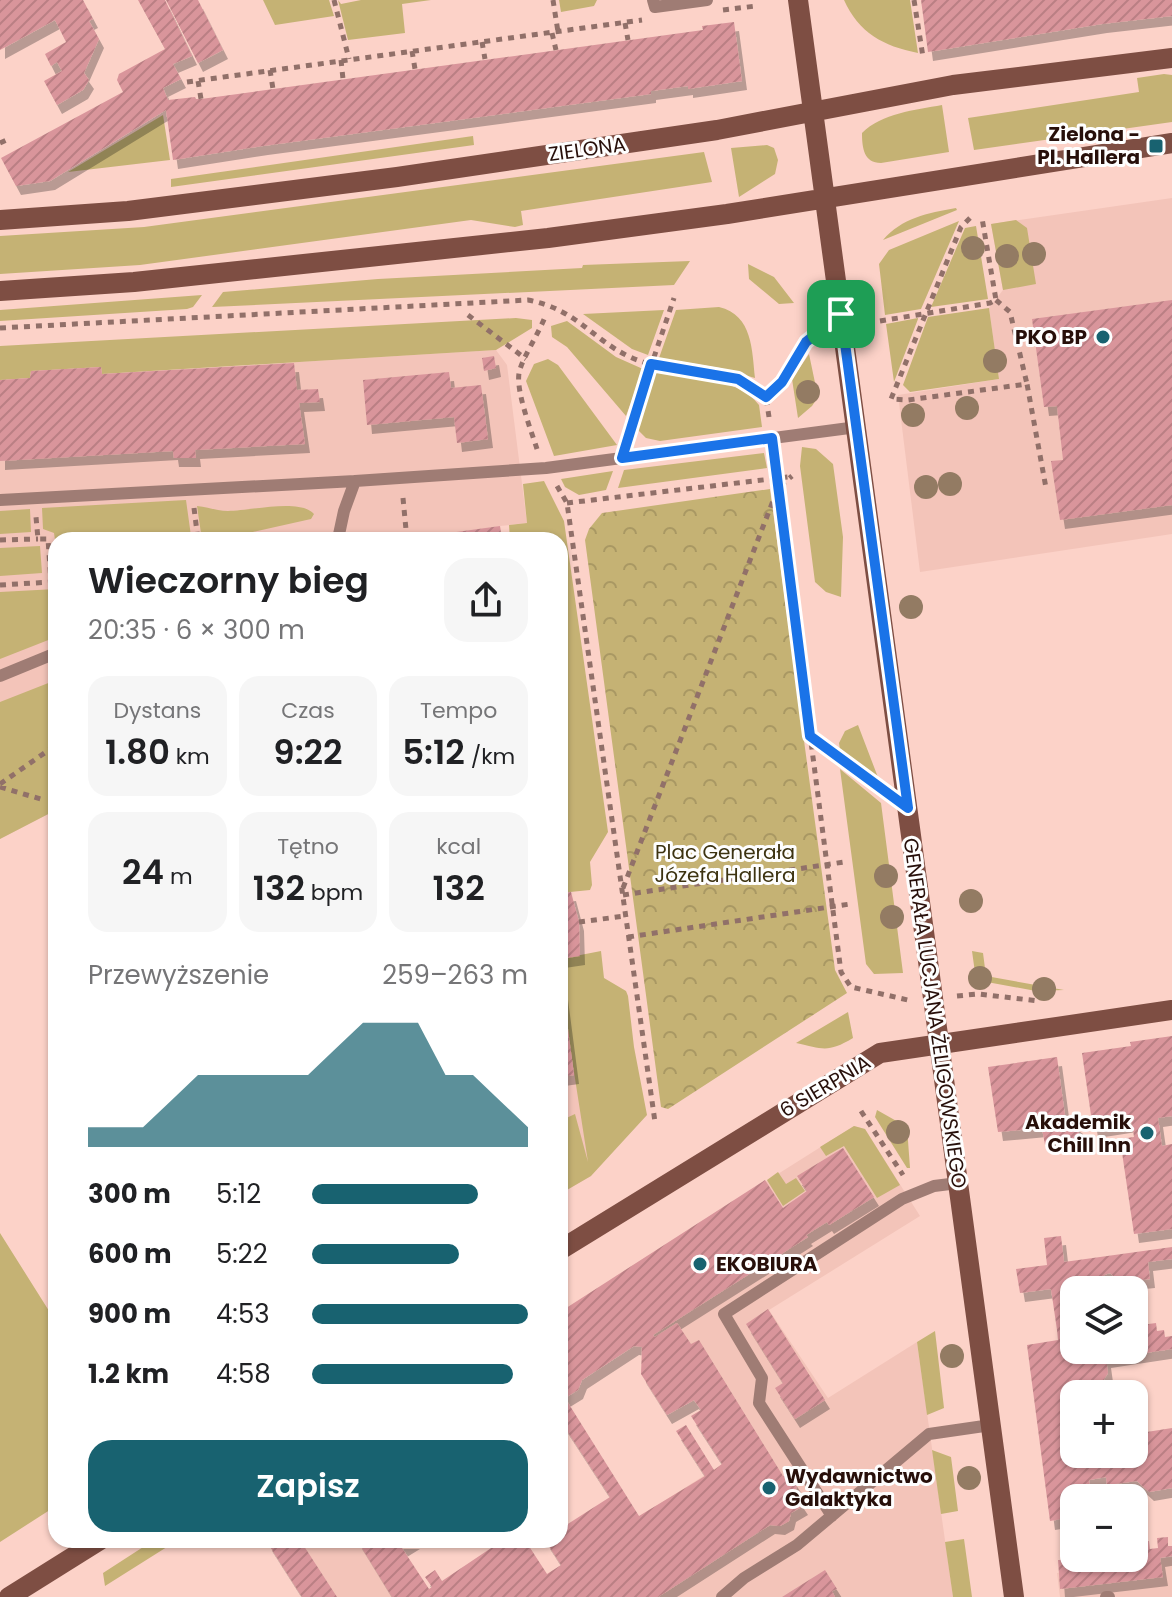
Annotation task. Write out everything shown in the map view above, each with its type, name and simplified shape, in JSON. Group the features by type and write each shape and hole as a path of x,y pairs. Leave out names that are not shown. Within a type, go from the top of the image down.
{"street":[{"name":"GENERAŁA LUCJANA ŻELIGOWSKIEGO","path":"798,0 1014,1597"},
{"name":"ZIELONA","path":"0,220 128,211 256,196 717,130 953,85 1172,58"},
{"path":"0,291 134,282 533,240 713,216 1172,143"},
{"name":"6 SIERPNIA","path":"568,1245 880,1053 1172,1010"},
{"path":"9,1597 87,1548"}],"lane":[{"path":"653,0 655,7 707,0"},
{"path":"0,500 521,470 857,427"},
{"path":"339,532 355,481"},
{"path":"0,676 48,656"},
{"path":"832,1516 759,1403 762,1378 724,1314 902,1199 934,1186 958,1183"},
{"path":"722,1597 744,1578 797,1545 929,1434 991,1425"}],"path":[{"path":"334,0 349,59"},
{"path":"553,0 556,50"},
{"path":"914,0 923,57"},
{"path":"719,10 756,6"},
{"path":"187,82 652,19"},
{"path":"625,23 628,40"},
{"path":"482,42 485,59"},
{"path":"412,51 415,69"},
{"path":"341,60 343,79"},
{"path":"270,70 273,89"},
{"path":"198,81 201,99"},
{"path":"0,143 9,139"},
{"path":"970,218 961,227 891,399 908,400 1027,384"},
{"path":"982,218 996,300 1010,312 1046,488"},
{"path":"608,498 674,298"},
{"path":"0,328 528,300 567,313 631,357 651,364 738,379 766,397 810,736 908,808"},
{"path":"880,321 996,300"},
{"path":"539,457 522,398 519,374 546,314"},
{"path":"766,397 782,382 806,342 841,314"},
{"path":"468,315 526,359"},
{"path":"623,892 778,488 792,476 567,503 655,1122"},
{"path":"34,498 38,539"},
{"path":"0,540 48,539"},
{"path":"0,585 48,582"},
{"path":"0,786 48,751"},
{"path":"0,786 44,800"},
{"path":"623,892 844,862"},
{"path":"628,937 850,904"},
{"path":"579,922 625,916"},
{"path":"861,1111 903,1176 911,1179"}],"shaded area":[{"path":"1172,198 1172,534 920,572 898,395 999,379 989,308 1003,290 991,224"},
{"path":"496,350 507,365 527,523 500,526 501,532 48,532 48,814 0,839 0,380 30,378 31,371 101,367 103,374"},
{"path":"568,1014 591,1176 568,1189"},
{"path":"854,1126 865,1129 920,1216 769,1310 828,1398 917,1342 953,1597 512,1597 732,1458 616,1276"},
{"path":"271,1548 401,1548 432,1597 302,1597"},
{"path":"1172,1557 1172,1597 1060,1597 1057,1573 1148,1572 1148,1560"}],"green space":[{"path":"263,0 329,0 334,16 275,25"},
{"path":"338,0 341,4 361,0 431,0 402,4 405,33 348,40"},
{"path":"559,0 597,0 594,6 561,12"},
{"path":"844,0 910,0 918,53 874,36 857,21"},
{"path":"1172,75 1172,122 974,150 968,118 1139,92 1137,78"},
{"path":"942,105 949,152 881,163 868,157 862,133 870,126 899,113"},
{"path":"163,115 170,160 68,172"},
{"path":"473,136 474,145 171,187 171,179"},
{"path":"767,145 774,148 778,160 775,174 739,197 731,148"},
{"path":"704,152 712,182 521,211 523,225 515,227 471,220 140,265 0,274 0,236 144,227"},
{"path":"957,210 883,240 907,222"},
{"path":"1016,220 1027,228 1036,284 1003,290 991,224"},
{"path":"959,221 921,309 885,315 879,264 889,250"},
{"path":"976,226 988,299 931,307 965,228"},
{"path":"690,261 674,285 212,307 223,292 378,279 582,268 583,265"},
{"path":"748,264 774,277 794,303 779,304 749,279"},
{"path":"202,295 193,307 187,309 0,321 0,310"},
{"path":"719,307 730,311 745,326 755,378 720,368 659,358 676,310"},
{"path":"989,308 999,379 910,392 903,385 928,317"},
{"path":"664,310 648,355 632,349 583,314"},
{"path":"516,318 532,320 532,328 496,350 102,374 101,367 31,371 30,378 0,380 0,346"},
{"path":"918,319 894,382 886,324"},
{"path":"567,321 616,357 643,369 626,416 567,347 552,337 551,326"},
{"path":"809,354 818,397 798,418 792,379"},
{"path":"548,359 558,365 617,445 554,456 526,381 534,364"},
{"path":"654,372 711,380 738,388 759,405 762,427 660,441 646,438 635,427"},
{"path":"802,447 816,449 833,464 843,537 841,597 826,592 815,582 800,466"},
{"path":"764,453 767,468 618,488 624,470"},
{"path":"613,471 606,490 579,495 565,487 561,479"},
{"path":"544,481 564,521 566,532 509,532 509,525 527,523 523,484"},
{"name":"Plac Generała Józefa Hallera","path":"770,489 835,970 847,993 668,1109 661,1107 585,540 589,529 602,513"},
{"path":"186,500 190,532 51,532 43,529 42,508"},
{"path":"197,506 228,511 286,506 307,509 314,514 311,519 253,532 201,532"},
{"path":"30,509 31,532 0,534 0,511"},
{"path":"40,546 42,573 0,576 0,548"},
{"path":"568,549 608,832 590,862 590,890 568,892"},
{"path":"48,589 48,640 0,659 0,592"},
{"path":"48,683 48,814 0,839 0,702"},
{"path":"858,725 879,780 840,750 839,743 845,731"},
{"path":"840,769 881,803 903,973 874,974 866,964"},
{"path":"601,951 604,978 626,991 647,1115 591,1176 568,1189 568,1117 575,1114 588,1162 568,1033 568,957"},
{"path":"972,951 983,953 986,976 1064,990 1036,991 976,980"},
{"path":"848,1012 853,1038 825,1048 796,1043"},
{"path":"877,1110 907,1127 910,1168 907,1168 875,1117"},
{"path":"854,1126 865,1129 900,1185 877,1198 844,1146 826,1156 820,1147"},
{"path":"778,1172 786,1184 796,1178 805,1191 783,1206 767,1180"},
{"path":"0,1233 48,1309 48,1511 0,1542"},
{"path":"935,1331 944,1408 927,1415 917,1342"},
{"path":"932,1450 951,1457 958,1511 941,1514"},
{"path":"964,1539 972,1597 953,1597 945,1542"},
{"path":"142,1548 165,1548 105,1586 103,1573"}],"building":[{"path":"0,0 83,0 93,19 89,21 99,39 84,73 89,80 83,90 57,105 44,81 62,71 57,62 51,66 45,54 66,42 55,20 0,50"},
{"path":"138,0 165,0 192,56 173,64 181,79 163,88 168,100 201,99 703,30 702,26 734,22 742,81 651,91 651,94 173,160 166,110 50,181 16,186 1,158 123,92 117,80 119,74 165,49"},
{"path":"166,0 198,0 223,50 198,63"},
{"path":"921,0 1172,0 1172,16 928,52"},
{"path":"1172,300 1172,505 1060,520 1051,461 1063,460 1057,406 1044,407 1032,319"},
{"path":"494,356 496,368 484,371 482,358"},
{"path":"294,363 297,390 318,389 320,402 299,403 305,444 195,450 196,458 174,458 173,451 0,461 0,380 30,378 31,371 101,367 102,374"},
{"path":"449,372 451,388 481,385 488,439 457,443 454,417 367,425 363,380"},
{"path":"500,526 501,532 456,532"},
{"path":"568,892 571,892 579,922 580,956 568,958"},
{"path":"568,1029 574,1075 568,1076"},
{"name":"Akademik Chill Inn","path":"1172,1036 1172,1116 1158,1118 1162,1146 1172,1144 1172,1229 1134,1234 1120,1139 1134,1137 1132,1123 1093,1129 1082,1053"},
{"path":"1057,1057 1066,1123 1078,1125 1076,1138 1045,1145 1042,1128 998,1132 988,1067"},
{"path":"843,1148 874,1197 829,1225 827,1222 806,1235 808,1237 653,1335 655,1337 677,1323 691,1344 699,1340 783,1476 791,1476 797,1485 795,1494 803,1506 791,1513 789,1521 780,1526 770,1525 658,1597 392,1597 362,1548 402,1548 429,1589 432,1587 425,1577 435,1570 442,1581 491,1548 530,1548 547,1574 561,1565 550,1548 568,1548 568,1524 610,1497 568,1432 568,1403 639,1516 705,1476 676,1431 686,1425 714,1470 722,1464 691,1416 701,1410 694,1400 667,1415 641,1374 642,1347 634,1346 582,1380 578,1390 568,1396 568,1307 765,1180 783,1208 807,1191 797,1176"},
{"path":"1061,1236 1064,1262 1172,1247 1172,1259 1148,1262 1150,1279 1148,1276 1113,1276 1110,1273 1104,1276 1060,1276 1060,1364 1107,1364 1108,1373 1104,1380 1060,1380 1060,1468 1148,1468 1148,1432 1172,1428 1172,1488 1149,1492 1148,1484 1137,1481 1107,1484 1106,1477 1089,1480 1089,1484 1060,1484 1060,1519 1050,1521 1027,1345 1058,1340 1057,1330 1051,1289 1020,1293 1016,1269 1047,1265 1044,1238"},
{"path":"768,1309 825,1400 795,1419 775,1388 783,1383 746,1324"},
{"path":"1156,1323 1157,1331 1164,1330 1165,1337 1172,1336 1172,1349 1148,1353 1148,1324"},
{"path":"1168,1537 1168,1546 1172,1546 1172,1556 1160,1558 1163,1577 1060,1589 1058,1560 1060,1572 1148,1572 1148,1541 1150,1549 1158,1548 1157,1538"},
{"path":"271,1548 305,1548 337,1597 302,1597"},
{"path":"825,1570 837,1589 832,1591 835,1597 782,1597"}],"place":[{"name":"Zielona - Pl. Hallera","path":"1156,146"},
{"name":"PKO BP","path":"1103,337"},
{"name":"Akademik Chill Inn","path":"1147,1133"},
{"name":"EKOBIURA","path":"700,1264"},
{"name":"Wydawnictwo Galaktyka","path":"769,1488"}],"route":[{"path":"841,314 908,808 810,736 772,438 622,458 651,364 738,379 766,397 782,382 806,342 841,314"}]}
